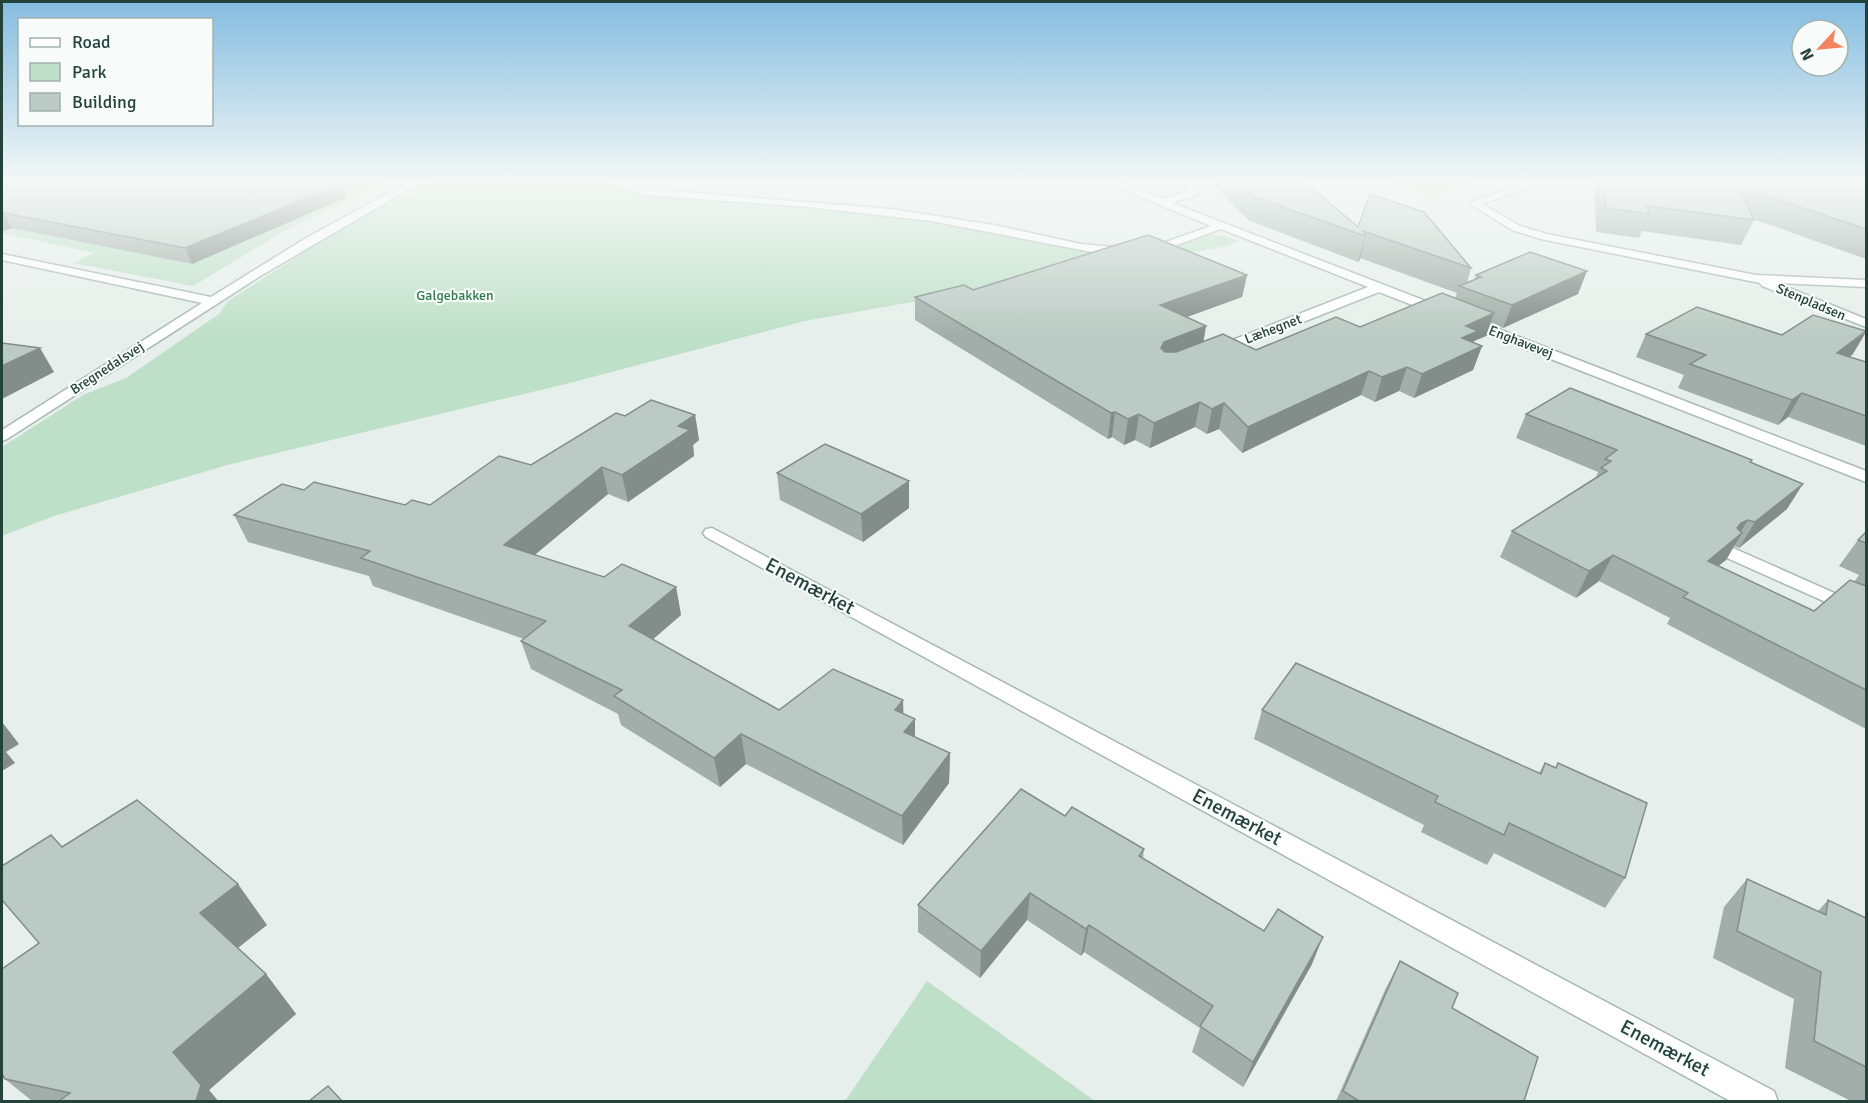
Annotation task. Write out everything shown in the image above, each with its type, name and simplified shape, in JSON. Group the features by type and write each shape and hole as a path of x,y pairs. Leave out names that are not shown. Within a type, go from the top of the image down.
{"street":[{"name":"Bregnedalsvej","path":"2,436 321,233"},
{"path":"1016,233 1086,249 1120,252 1150,251 1199,233"},
{"name":"Enghavevej","path":"1240,233 1866,477"},
{"name":"Stenpladsen","path":"1534,233 1756,279 1866,283"},
{"path":"2,257 212,301"},
{"name":"Stenpladsen","path":"1756,279 1866,323"},
{"name":"Læhegnet","path":"1209,354 1380,287"},
{"name":"Enemærket","path":"712,533 1763,1101"},
{"path":"1734,554 1866,614"}],"green space":[{"path":"4,233 280,233 193,286 73,263 94,253"},
{"name":"Galgebakken","path":"333,233 1003,233 1100,255 1172,247 1210,235 1226,236 1239,241 1227,246 805,321 566,384 231,464 54,516 2,536 2,447 83,395 126,378 219,314 228,301"},
{"path":"927,981 1095,1101 845,1101"}],"building":[{"path":"110,233 220,233 185,248"},
{"path":"1370,233 1442,233 1471,268"},
{"path":"1148,235 1247,275 1160,305 1206,326 1164,342 1161,348 1165,352 1176,352 1223,334 1256,350 1336,317 1360,327 1442,293 1494,313 1466,326 1478,331 1462,338 1482,346 1422,374 1407,367 1382,377 1369,371 1248,427 1224,403 1212,409 1200,402 1154,423 1139,414 1128,419 1115,412 1111,413 915,297 964,285 973,290"},
{"path":"1530,252 1587,271 1512,305 1459,286 1481,277 1476,275"},
{"path":"1697,307 1782,335 1813,315 1866,331 1837,353 1866,362 1866,416 1802,393 1792,400 1690,364 1706,355 1646,334"},
{"path":"2,343 40,348 2,366"},
{"path":"1570,388 1752,460 1750,462 1803,484 1755,522 1748,520 1741,523 1737,528 1742,533 1708,561 1814,611 1850,580 1866,586 1866,690 1683,597 1688,593 1613,555 1589,571 1512,531 1607,471 1601,468 1611,461 1605,459 1617,450 1526,414"},
{"path":"651,400 695,415 678,426 690,430 622,475 602,467 504,545 604,577 622,564 676,587 629,626 779,710 833,669 903,700 895,710 915,719 904,732 950,753 902,816 741,734 714,758 614,696 622,690 521,641 546,621 361,558 370,551 234,515 282,484 304,490 314,482 405,505 412,500 430,505 499,456 531,465 616,413 625,416"},
{"path":"825,444 909,481 861,514 777,473"},
{"path":"1866,532 1866,543 1858,540"},
{"path":"1296,663 1541,774 1545,763 1556,768 1558,763 1647,803 1625,878 1509,823 1504,835 1435,802 1438,796 1262,710"},
{"path":"1021,789 1065,816 1072,807 1144,849 1139,856 1264,931 1278,909 1323,937 1253,1062 1200,1026 1213,1006 1089,925 1086,929 1030,893 981,951 918,905"},
{"path":"137,800 238,884 200,913 266,974 173,1052 201,1085 196,1101 59,1101 70,1093 5,1079 2,1074 2,969 39,943 2,900 2,866 51,835 62,847"},
{"path":"1747,879 1826,915 1828,900 1866,918 1866,1067 1814,1041 1821,972 1737,931"},
{"path":"1400,961 1458,993 1452,1008 1538,1057 1524,1101 1359,1101 1343,1091"},
{"path":"328,1086 342,1101 309,1101"}]}
